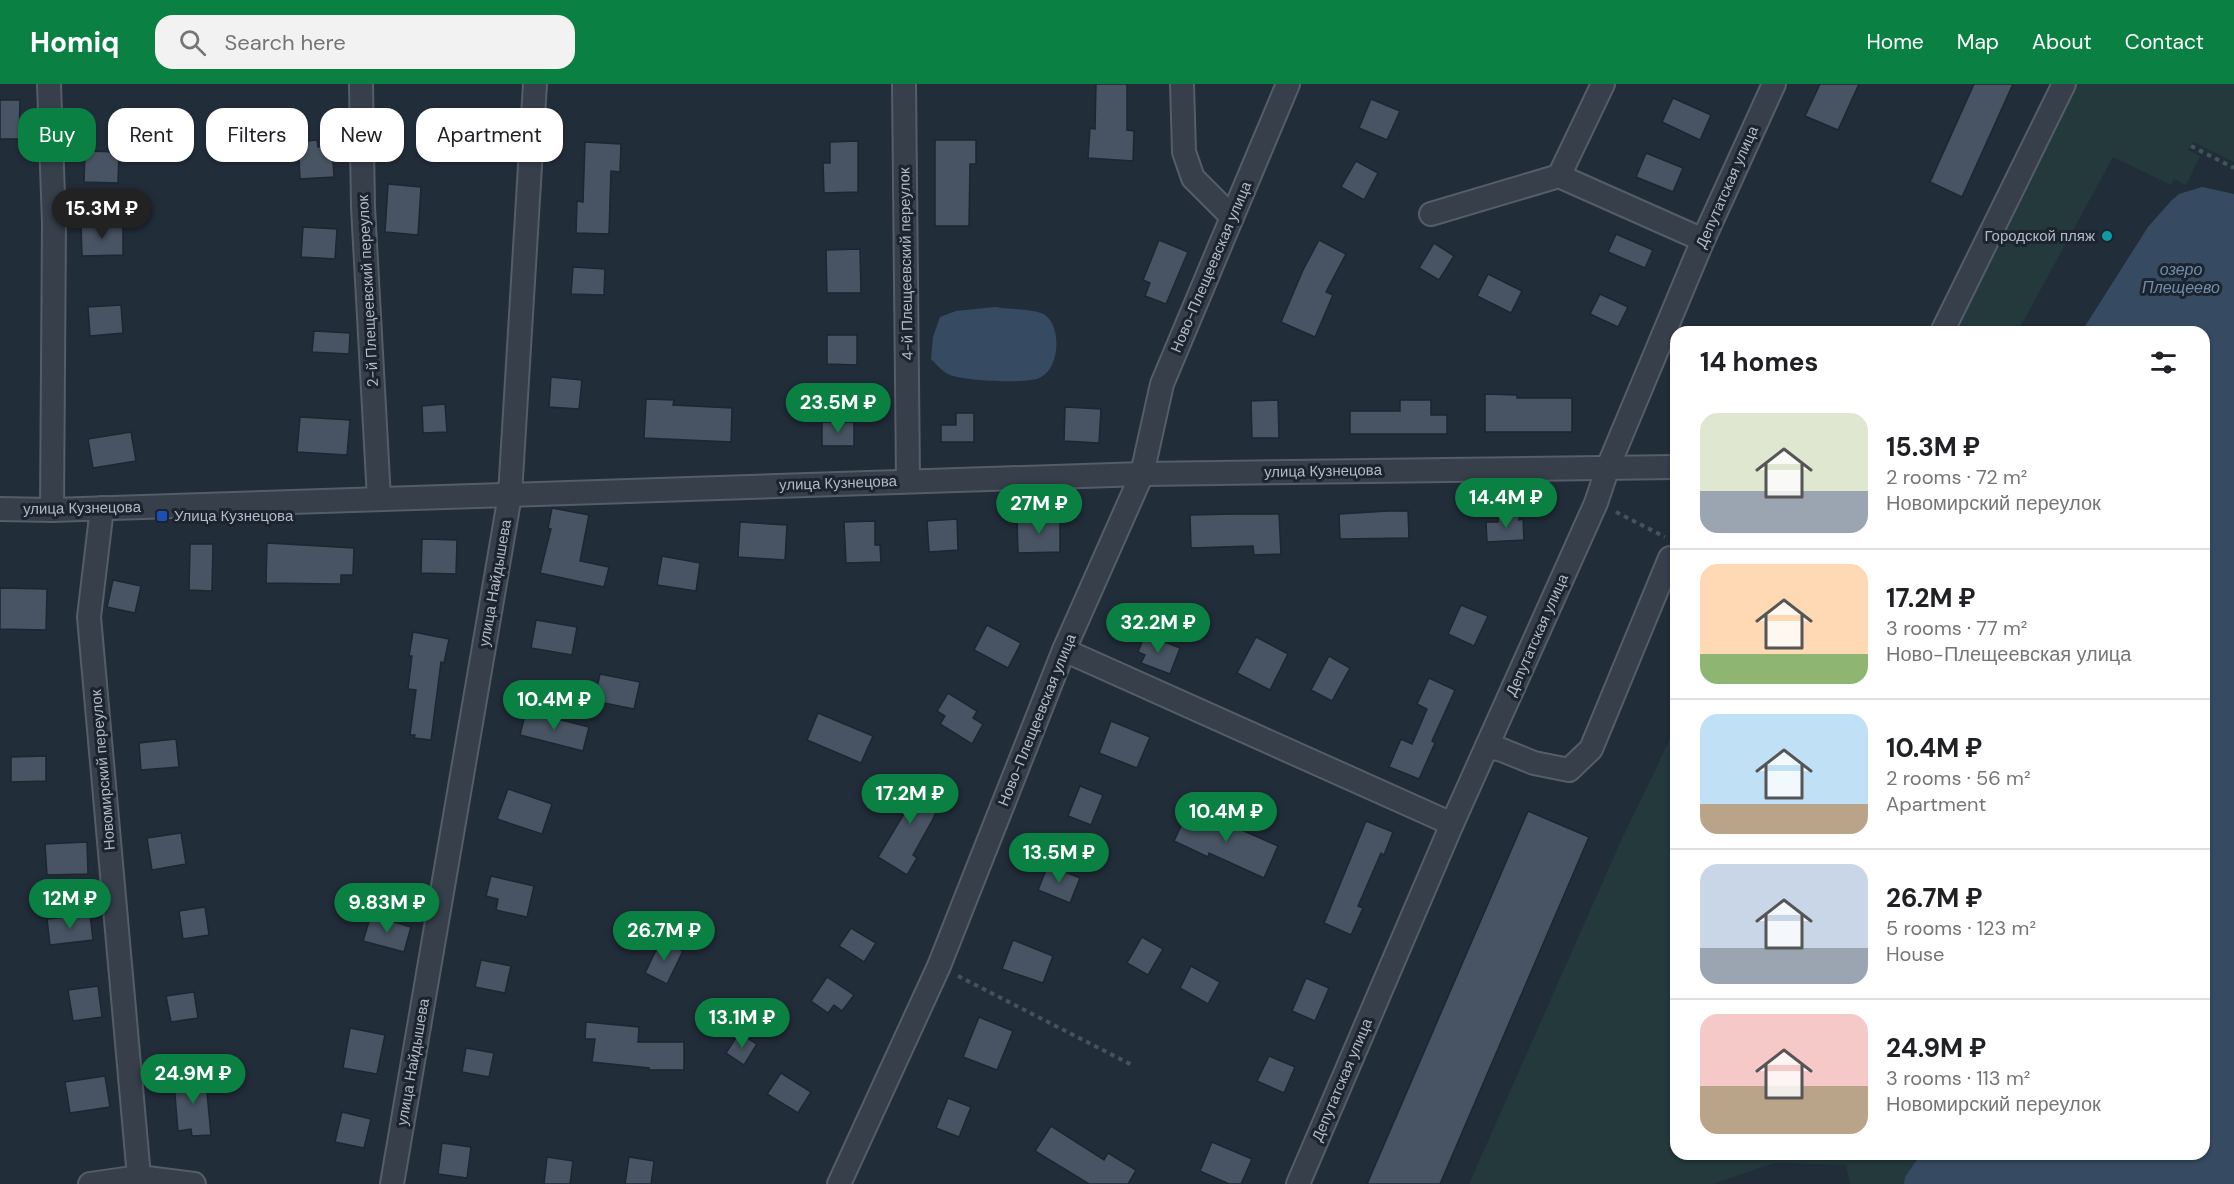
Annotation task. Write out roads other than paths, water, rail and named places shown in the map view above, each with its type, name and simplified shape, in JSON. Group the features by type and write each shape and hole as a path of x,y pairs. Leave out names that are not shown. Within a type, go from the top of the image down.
{"street":[{"path":"49,84 54,223 52,510"},
{"name":"2-й Плещеевский переулок","path":"360,84 363,207 379,499"},
{"name":"улица Найдышева","path":"392,1184 510,495 535,84"},
{"name":"4-й Плещеевский переулок","path":"904,84 908,480"},
{"path":"1182,84 1184,152 1192,178 1232,217"},
{"name":"Ново-Плещеевская улица","path":"839,1184 939,966 1064,650 1142,474 1162,384 1288,84"},
{"path":"1559,176 1603,84"},
{"name":"Депутатская улица","path":"1298,1184 1452,824 1596,503 1608,467 1703,240 1774,84"},
{"path":"1945,326 2064,84"},
{"path":"1431,214 1559,176 1703,240"},
{"name":"улица Кузнецова","path":"0,509 52,510 1142,474 1670,467"},
{"name":"Новомирский переулок","path":"102,508 89,616 139,1177"},
{"path":"1487,746 1534,763 1569,770 1591,750 1668,547"},
{"path":"1064,650 1452,824"},
{"path":"90,1184 139,1177 194,1184"}],"water":[{"name":"озеро Плещеево","path":"2202,187 2234,194 2234,1184 1904,1184 1905,1177 1917,1160 2210,1160 2210,326 2085,326 2148,227 2179,194"},
{"path":"995,307 1041,313 1050,321 1056,338 1055,358 1046,373 1039,378 1021,381 993,381 965,378 948,374 931,359 933,337 940,317 956,311"}],"place":[{"name":"Городской пляж","path":"2107,236"},
{"name":"Улица Кузнецова","path":"162,516"}]}
